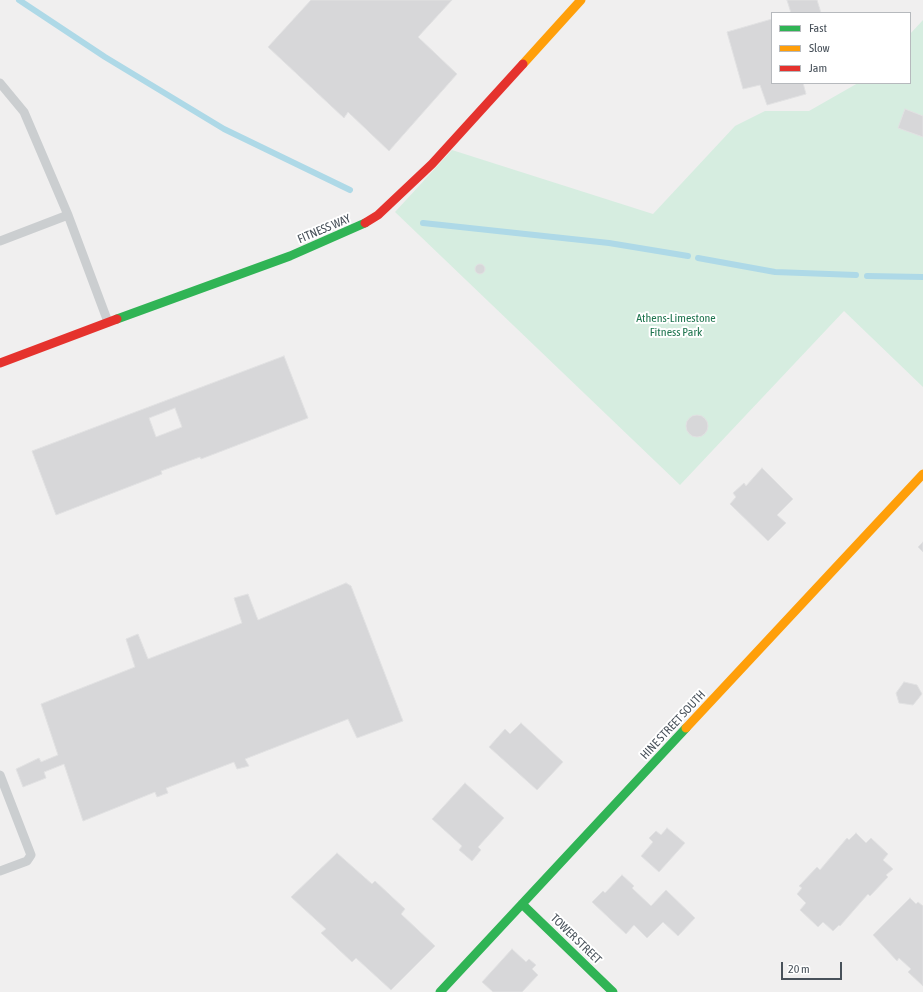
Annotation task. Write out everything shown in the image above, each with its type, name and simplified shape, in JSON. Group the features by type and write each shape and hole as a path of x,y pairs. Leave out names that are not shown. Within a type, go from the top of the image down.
{"street":[{"name":"FITNESS WAY","path":"0,363 198,288 290,256 357,228 378,215 432,164 581,0"},
{"name":"HINE STREET SOUTH","path":"440,992 923,474"},
{"name":"TOWER STREET","path":"522,904 613,992"}],"lane":[{"path":"0,83 24,112 68,215 108,322"},
{"path":"0,241 68,215"},
{"path":"0,775 31,855 27,861 0,871"}],"green space":[{"name":"Athens-Limestone Fitness Park","path":"923,20 923,387 844,311 680,485 395,212 452,150 653,214 735,126 765,111 809,111 856,84 911,84 911,33"}],"building":[{"path":"311,0 452,0 418,37 457,74 389,151 348,112 344,118 268,47"},
{"path":"787,0 817,0 821,12 791,12"},
{"path":"771,19 771,84 803,84 806,94 767,105 760,85 743,89 727,32"},
{"path":"905,109 923,116 923,137 898,128"},
{"path":"478,264 482,264 484,265 484,273 478,274 475,271 475,267"},
{"path":"284,356 308,418 201,459 200,457 161,471 162,474 56,515 32,451","holes":["175,408 182,427 156,437 149,418"]},
{"path":"697,415 705,418 708,426 705,434 697,437 689,434 686,426 689,418"},
{"path":"762,468 793,499 777,515 786,523 768,541 730,504 736,497 733,493 744,483 746,486"},
{"path":"923,542 923,552 918,547"},
{"path":"346,583 351,586 403,721 357,738 348,719 245,759 249,766 237,769 234,762 166,788 168,793 157,797 155,792 83,821 64,764 44,772 46,778 23,787 16,769 39,758 41,762 58,755 41,704 135,667 126,639 138,634 148,659 242,623 234,598 248,594 258,620"},
{"path":"904,682 917,685 922,694 913,705 899,703 896,693"},
{"path":"521,723 563,762 537,790 489,747 505,729 510,734"},
{"path":"465,783 504,818 478,847 481,850 472,861 459,850 462,846 432,819"},
{"path":"667,828 685,843 659,872 641,856 653,842 649,838 656,831 661,835"},
{"path":"856,833 866,843 871,838 888,854 883,860 893,869 886,875 888,877 870,896 868,894 840,926 839,925 833,931 823,922 818,927 800,910 806,903 797,894 802,888 799,886 817,867 820,870 847,838 849,840"},
{"path":"337,853 372,884 375,881 405,909 401,914 435,946 391,990 356,958 352,962 321,933 326,929 291,897"},
{"path":"622,875 634,886 632,888 651,906 666,890 695,918 678,936 663,922 647,938 634,925 626,934 592,902 603,891 605,893"},
{"path":"910,898 916,904 918,902 923,906 923,986 908,972 911,969 899,958 897,961 873,935"},
{"path":"512,949 526,962 529,959 536,965 532,969 538,975 522,992 493,992 482,982"}],"waterway":[{"path":"19,0 105,57 224,129 350,190"},
{"path":"423,223 609,243 688,256"},
{"path":"698,258 775,272 856,275"},
{"path":"867,276 923,277"}],"traffic: fast":[{"path":"117,319 290,256 365,223"},
{"path":"440,992 686,728"},
{"path":"522,904 613,992"}],"traffic: slow":[{"path":"523,64 581,0"},
{"path":"686,728 923,474"}],"traffic: jam":[{"path":"365,223 378,215 432,164 523,64"},
{"path":"0,363 117,319"}]}
